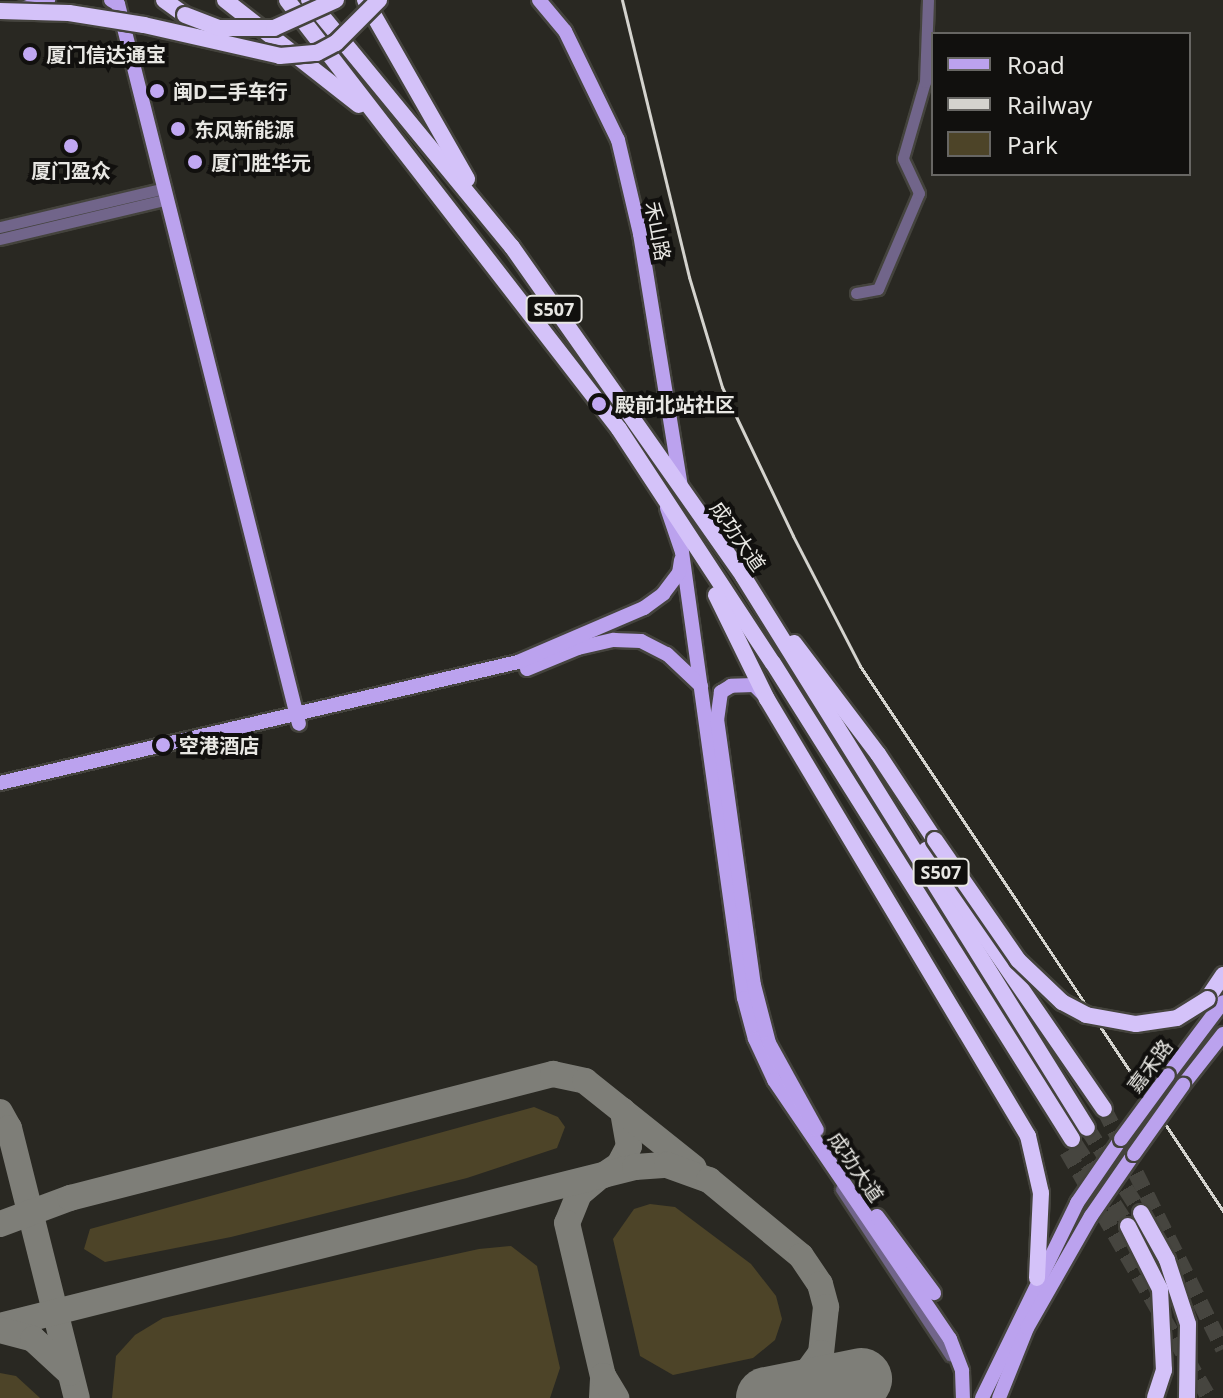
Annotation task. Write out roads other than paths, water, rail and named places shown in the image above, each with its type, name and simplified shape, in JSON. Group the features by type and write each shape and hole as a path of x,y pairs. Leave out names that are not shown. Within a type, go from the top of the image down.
{"highway":[{"path":"164,0 219,28 243,31 298,21 336,0"},
{"path":"225,0 378,121"},
{"path":"238,0 276,40"},
{"name":"S507","path":"287,0 619,429 667,508 687,548 773,663 1070,1145"},
{"name":"成功大道","path":"309,0 512,247 743,576 1087,1128"},
{"path":"365,0 433,123 512,247"},
{"path":"0,11 69,13 144,25 280,56 317,53 336,43 379,0"},
{"path":"687,548 767,699 1028,1136 1041,1193 1037,1278"},
{"path":"743,576 878,754 1018,960 1062,1002 1086,1015 1136,1024 1177,1018 1216,1003 1223,975"},
{"name":"S507","path":"777,634 1104,1109"},
{"path":"1141,1213 1167,1260 1188,1324 1187,1398"},
{"path":"1128,1226 1160,1289 1164,1370 1155,1398"}],"main road":[{"path":"0,17 48,0"},
{"path":"111,0 118,4 163,195 298,719"},
{"name":"禾山路","path":"539,0 565,31 618,140 640,234 682,490"},
{"path":"0,793 518,662 644,608 679,573 687,548"},
{"name":"成功大道","path":"687,548 691,615 744,998 774,1080 950,1339 962,1371 960,1398"},
{"path":"0,783 520,671 578,648 614,640 641,641 667,654 701,687"},
{"name":"成功大道","path":"767,699 754,685 731,686 721,692 717,719 754,985 769,1043 813,1124 934,1293"},
{"path":"1216,1003 1223,986"},
{"name":"嘉禾路","path":"982,1398 1037,1278 1110,1155 1216,1003"},
{"name":"嘉禾路","path":"999,1398 1027,1328 1125,1167 1223,1034"}],"street":[{"path":"856,293 878,289 919,193 903,158 925,82 928,0"},
{"path":"0,227 163,195"},
{"path":"0,239 163,195"}],"tunnel":[{"path":"1104,1109 1223,1349"},
{"path":"1087,1128 1141,1213"},
{"path":"1075,1144 1128,1226"},
{"path":"1067,1151 1209,1398"}],"railway":[{"path":"622,0 689,277 722,387 793,536 860,666 1223,1211"}],"place":[{"name":"厦门信达通宝","path":"30,54"},
{"name":"闽D二手车行","path":"157,91"},
{"name":"东风新能源","path":"178,129"},
{"name":"厦门盈众","path":"71,146"},
{"name":"厦门胜华元","path":"195,162"},
{"name":"殿前北站社区","path":"599,404"},
{"name":"空港酒店","path":"163,745"}]}
